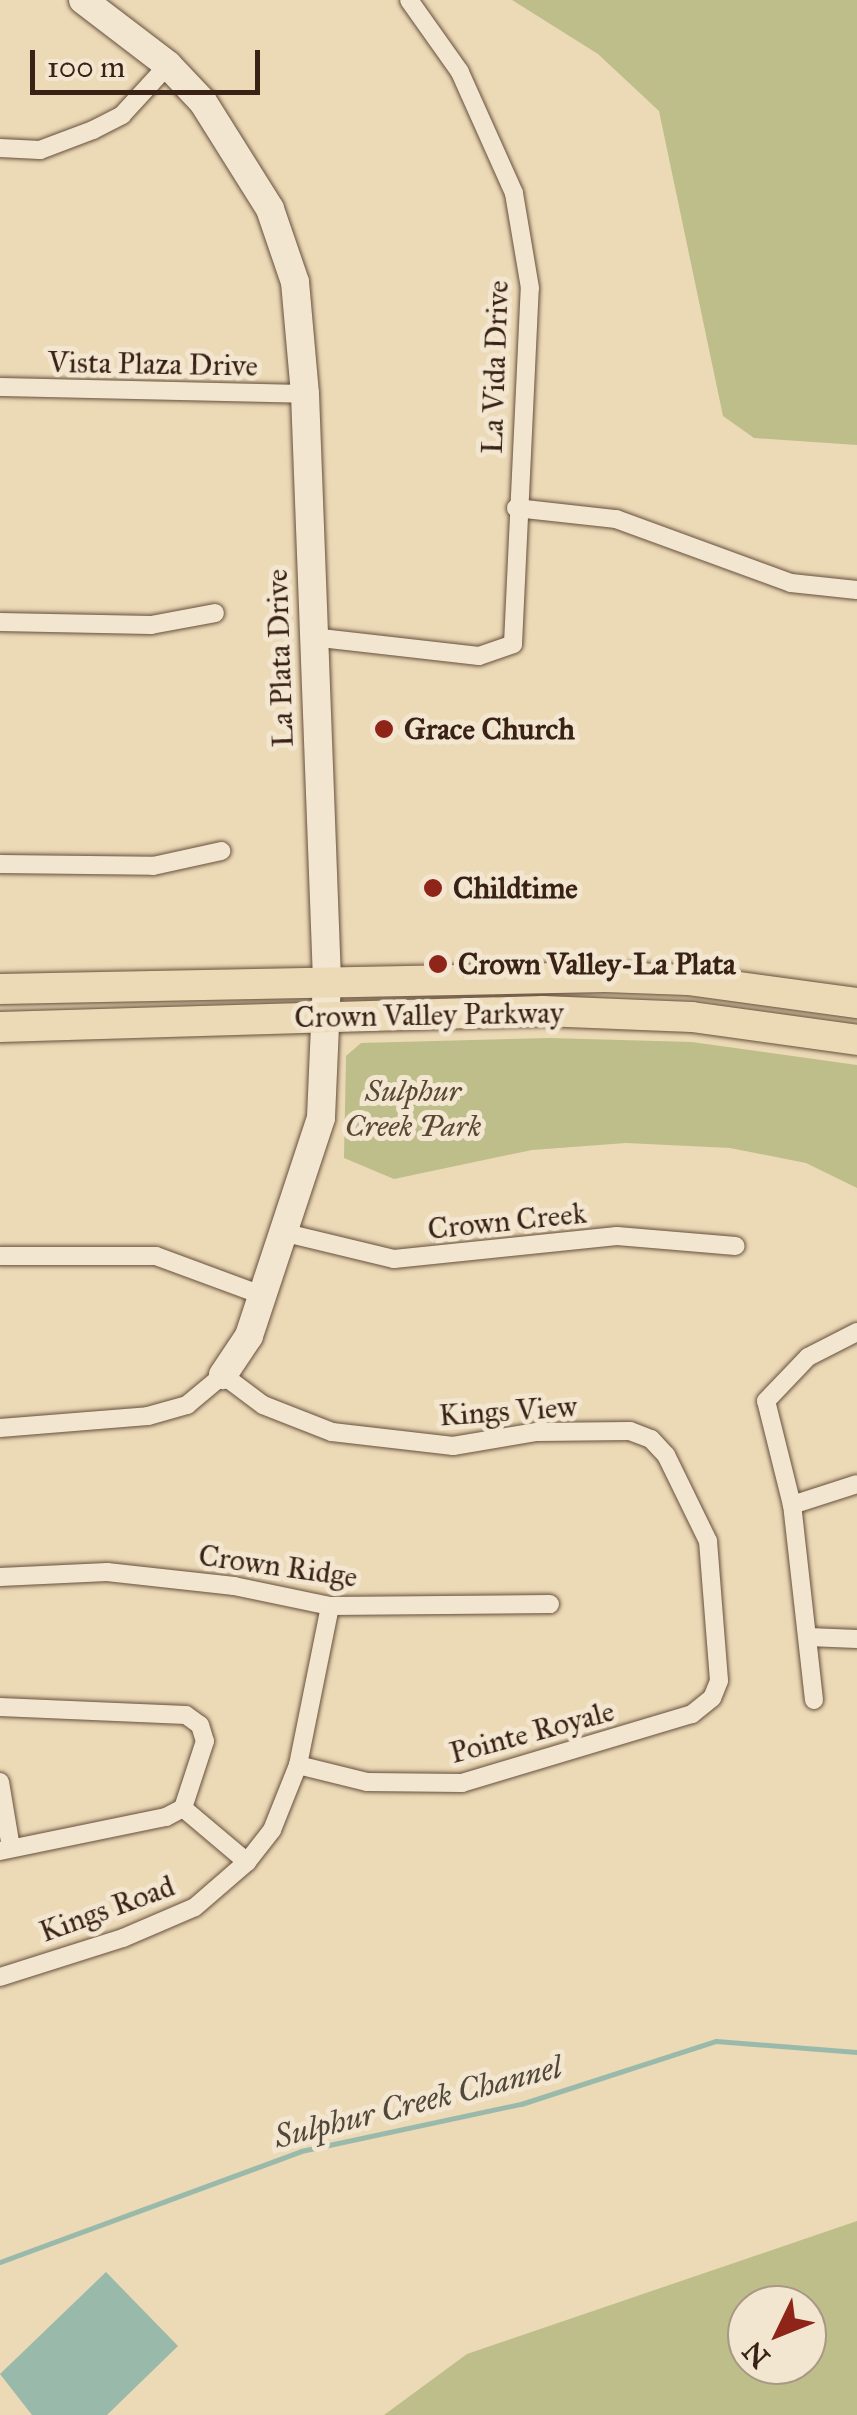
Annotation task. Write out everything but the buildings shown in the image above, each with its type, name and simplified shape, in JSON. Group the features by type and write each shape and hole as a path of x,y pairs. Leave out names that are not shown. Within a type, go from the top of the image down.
{"main road":[{"name":"Crown Valley Parkway","path":"0,989 326,980 671,979 857,1003"},
{"name":"Crown Valley Parkway","path":"0,1027 627,1012 857,1040"}],"street":[{"name":"La Plata Drive","path":"82,0 168,65 233,143 270,209 295,282 305,394 326,980 321,1118 250,1336 223,1375"},
{"name":"La Vida Drive","path":"312,637 479,656 513,644 516,508 530,288 514,193 460,72 409,0"},
{"path":"0,148 40,150 93,130 122,114 168,65"},
{"name":"Vista Plaza Drive","path":"0,387 305,394"},
{"path":"516,508 616,519 776,579 857,590"},
{"path":"0,622 151,625 216,613"},
{"path":"0,864 152,866 221,851"},
{"name":"Crown Creek","path":"286,1233 394,1259 617,1236 736,1246"},
{"path":"0,1256 156,1256 264,1296"},
{"path":"814,1700 792,1505 766,1401 808,1357 857,1332"},
{"path":"0,1428 148,1416 187,1405 223,1375"},
{"name":"Kings View","path":"223,1375 294,1420 390,1441 452,1446 536,1432 630,1431 651,1439 705,1526 719,1681 712,1698"},
{"path":"792,1505 857,1484"},
{"name":"Crown Ridge","path":"0,1577 107,1572 234,1586 330,1606 550,1604"},
{"name":"Kings Road","path":"0,1976 108,1944 195,1906 248,1862 272,1830 298,1765 330,1606"},
{"path":"809,1637 857,1639"},
{"name":"Pointe Royale","path":"298,1765 367,1782 462,1782 692,1714 712,1698"},
{"path":"0,1707 186,1716 200,1725 205,1741 183,1808"},
{"path":"0,1782 5,1850 37,1848 183,1808"},
{"path":"183,1808 248,1862"}],"green space":[{"path":"512,0 857,0 857,445 754,438 723,416 659,111 598,54"},
{"name":"Sulphur Creek Park","path":"550,1038 692,1042 857,1065 857,1188 806,1163 730,1148 626,1143 532,1150 394,1179 344,1158 346,1056 361,1043"},
{"path":"857,2221 857,2415 384,2415 467,2354"}],"shaded area":[{"path":"106,2272 178,2346 107,2415 32,2415 0,2374"}],"waterway":[{"name":"Sulphur Creek Channel","path":"0,2262 301,2151 521,2104 716,2041 857,2052"}],"place":[{"name":"Grace Church","path":"384,729"},
{"name":"Childtime","path":"433,888"},
{"name":"Crown Valley-La Plata","path":"438,964"}]}
